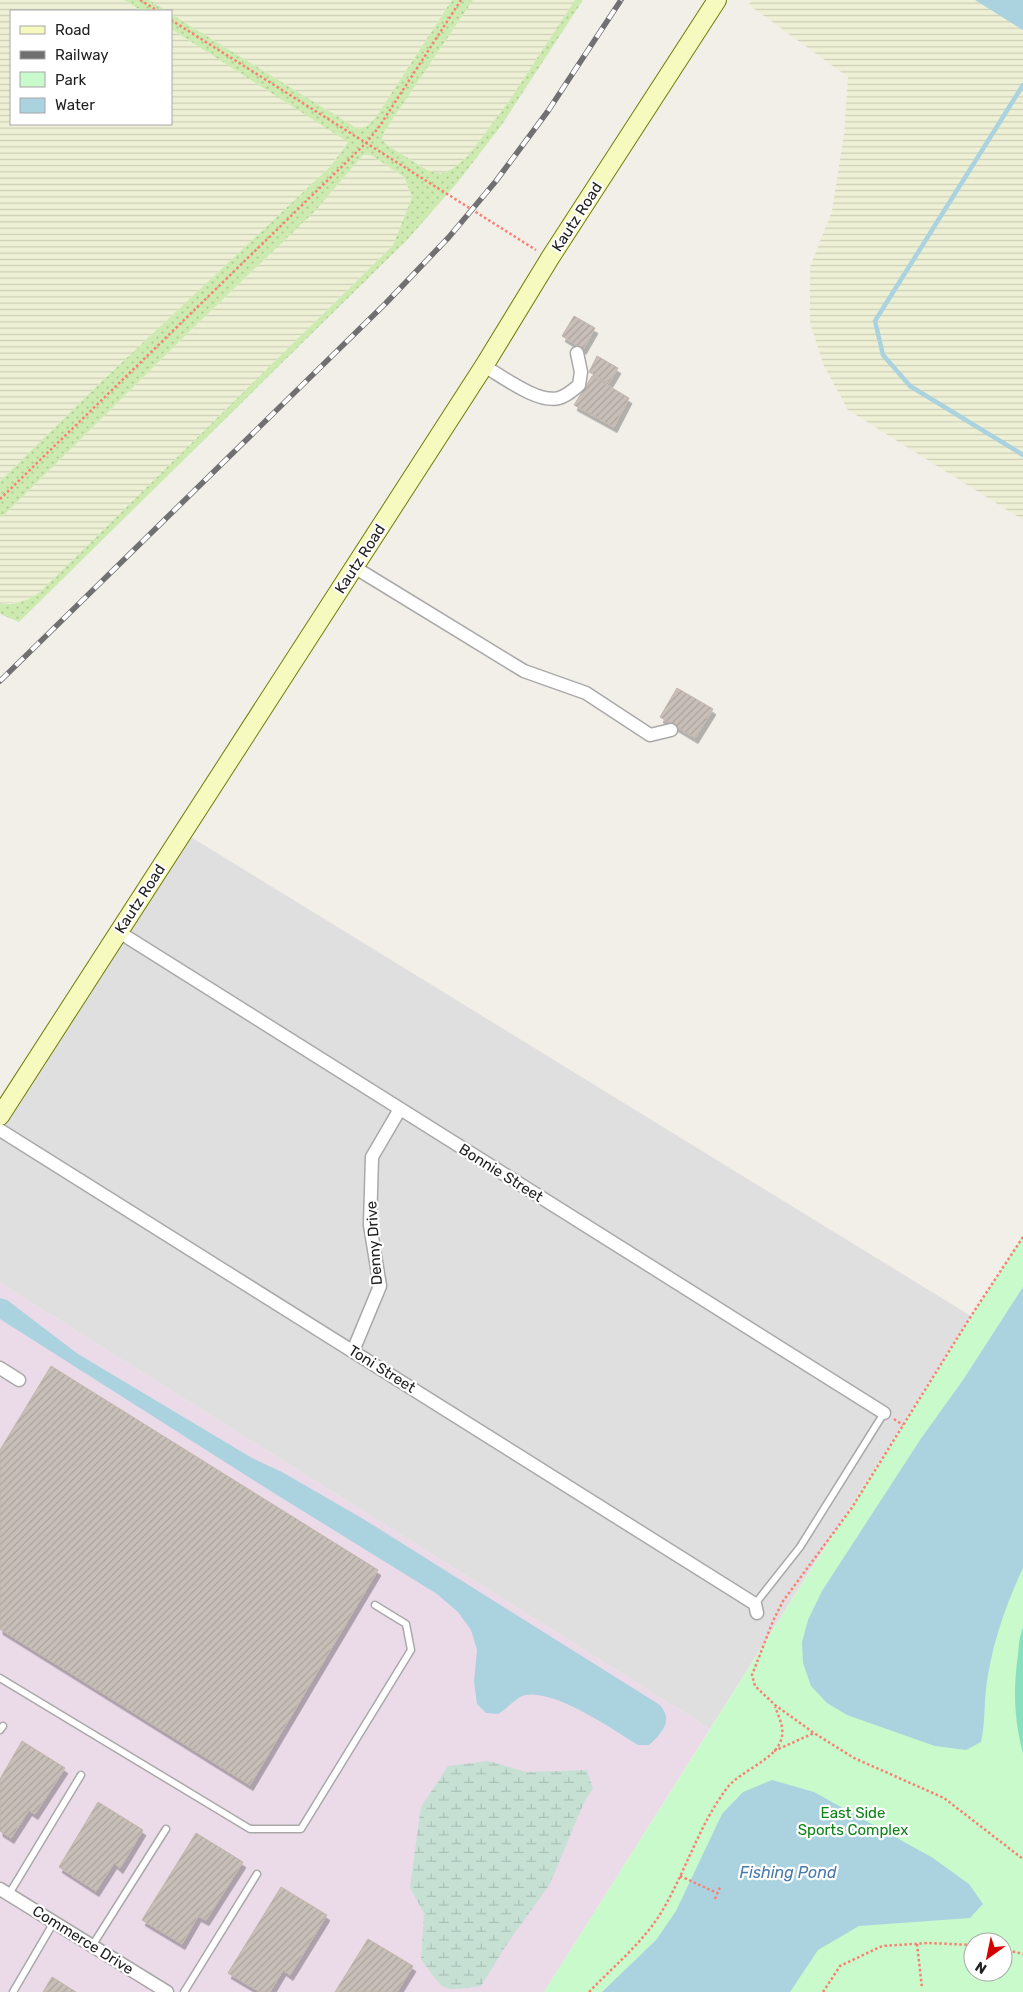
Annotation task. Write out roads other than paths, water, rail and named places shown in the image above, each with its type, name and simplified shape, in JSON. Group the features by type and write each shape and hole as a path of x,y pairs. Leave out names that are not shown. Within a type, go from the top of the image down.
{"street":[{"name":"Kautz Road","path":"0,1116 484,366 550,258 718,0"},
{"path":"484,366 533,394 545,398 559,399 579,386 581,372 577,353"},
{"path":"354,567 524,671 586,693 650,735 671,730"},
{"name":"Bonnie Street","path":"119,932 884,1413"},
{"name":"Denny Drive","path":"353,1351 380,1286 370,1225 372,1157 400,1109"},
{"name":"Toni Street","path":"0,1130 353,1351 756,1609"},
{"path":"0,1368 19,1380"},
{"name":"Commerce Drive","path":"4,1891 92,1946 151,1988 167,1992"}],"lane":[{"path":"756,1609 800,1547 884,1413"},
{"path":"0,1678 250,1829 301,1829 411,1650 406,1624 375,1606"},
{"path":"4,1891 81,1775"},
{"path":"92,1946 166,1829"},
{"path":"184,1992 257,1874"},
{"path":"13,1992 54,1922"}],"water":[{"path":"975,0 1023,0 1023,30"},
{"path":"1023,1287 1023,1568 1010,1597 991,1658 981,1742 966,1750 935,1746 847,1715 827,1703 811,1686 803,1663 802,1642 808,1620 822,1591 920,1440 963,1380"},
{"path":"0,1298 7,1300 78,1354 252,1458 282,1472 365,1520 660,1705 665,1714 666,1721 661,1732 649,1745 638,1745 580,1710 546,1696 532,1694 520,1697 498,1714 486,1713 477,1704 474,1682 477,1650 471,1630 458,1612 437,1594 0,1319"},
{"name":"Fishing Pond","path":"772,1780 814,1792 933,1858 969,1884 983,1904 970,1918 859,1926 818,1950 790,1992 602,1992 656,1940 676,1911 722,1814 743,1792"}],"waterway":[{"path":"1023,85 875,321 883,355 910,386 1023,455"}],"railway":[{"path":"0,681 386,303 449,237 496,181 548,111 621,0"}],"park label":[{"name":"East Side Sports Complex","path":"853,1822"}]}
